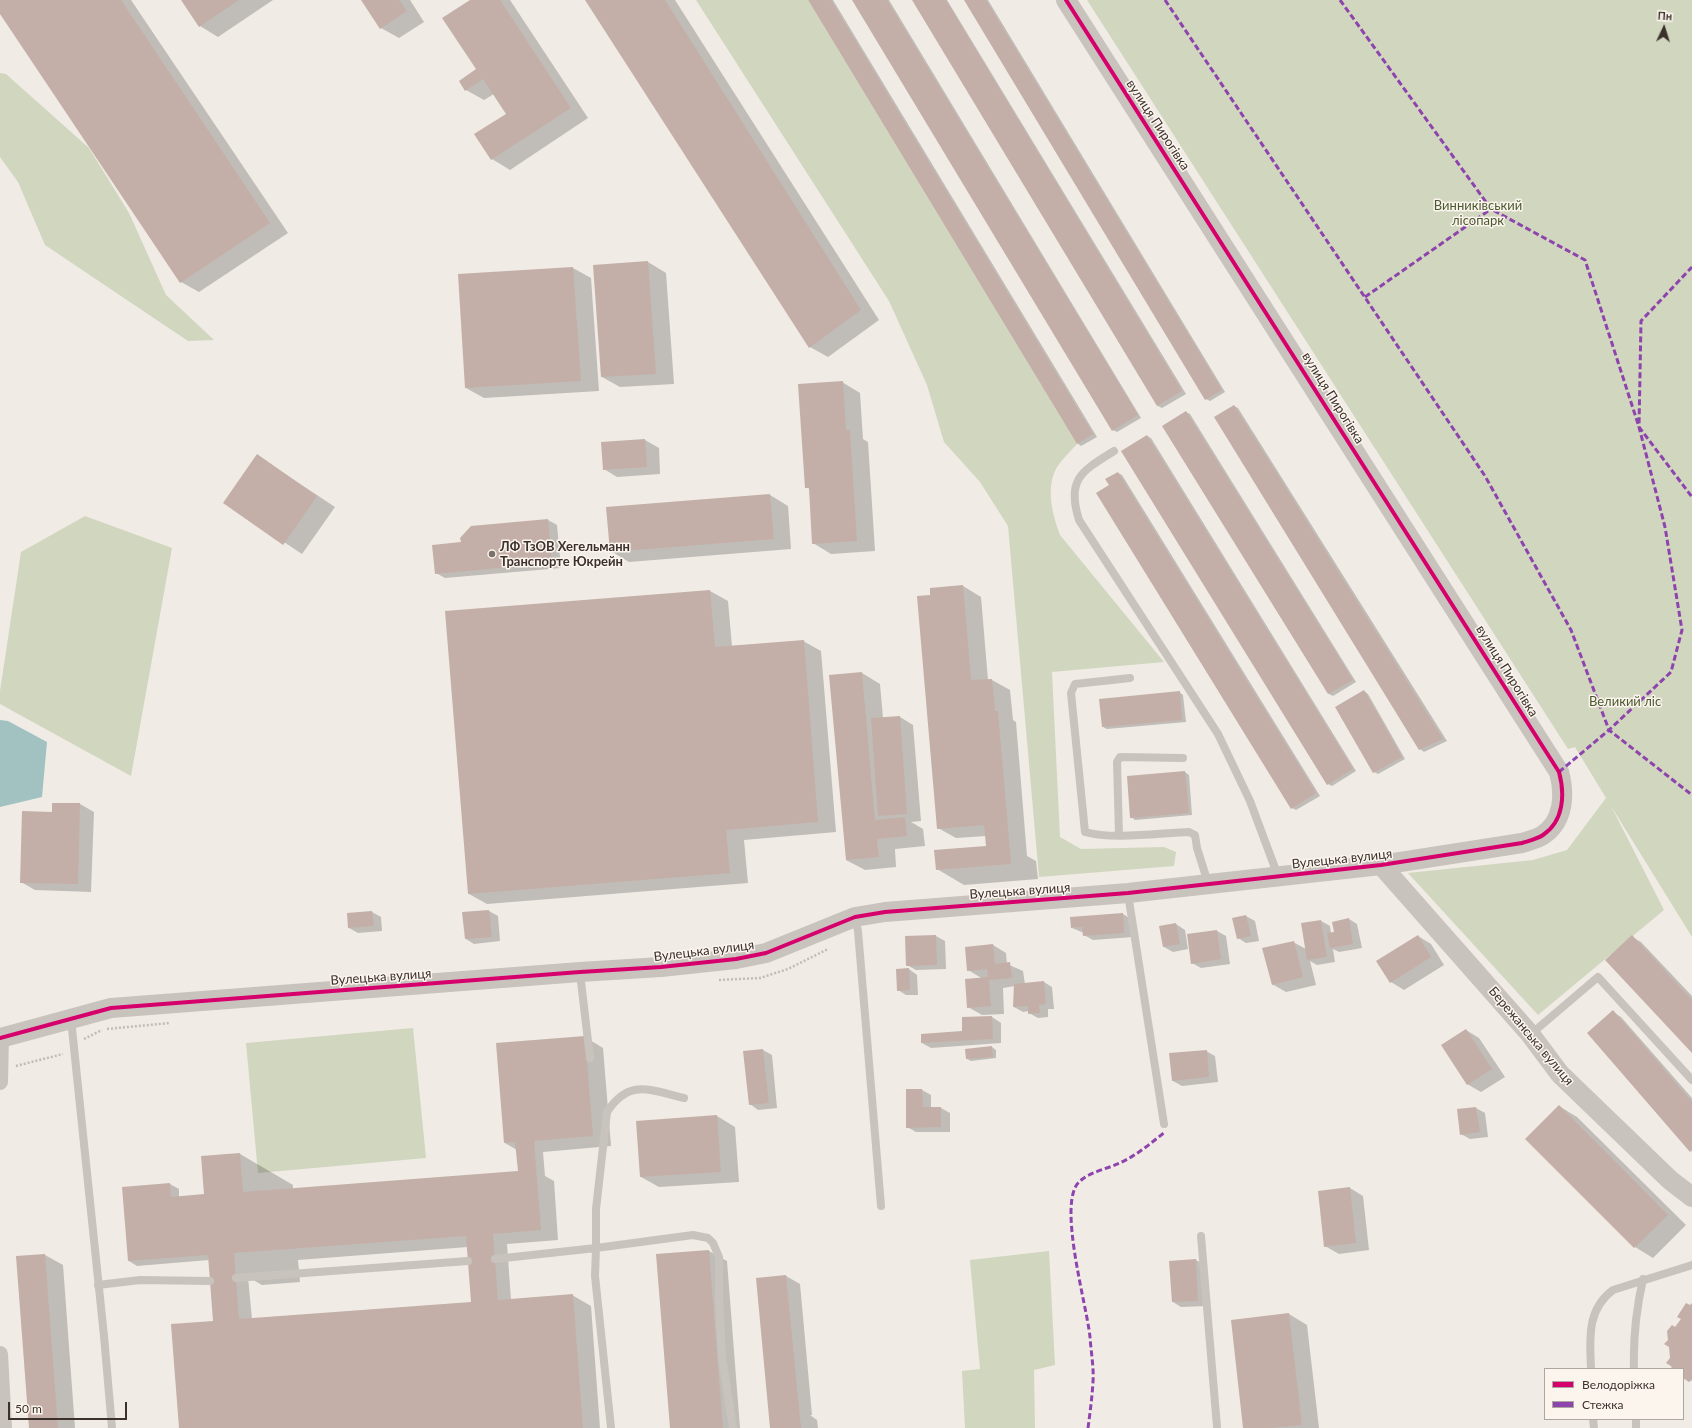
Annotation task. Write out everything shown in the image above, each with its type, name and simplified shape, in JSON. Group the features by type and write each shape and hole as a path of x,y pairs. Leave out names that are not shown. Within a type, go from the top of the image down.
{"street":[{"name":"вулиця Пирогівка","path":"1066,0 1559,772 1563,799 1560,814"},
{"name":"Вулецька вулиця","path":"1,1037 111,1008 661,967 736,959 766,953 855,917 885,912 1128,893 1381,865 1522,843 1542,835 1552,826 1560,814"},
{"name":"Бережанська вулиця","path":"1381,865 1530,1034 1560,1074 1670,1180 1692,1197"},
{"path":"0,1076 1,1037"},
{"path":"0,1354 4,1428"}],"lane":[{"path":"1114,450 1089,467 1080,476 1075,486 1075,508 1079,520 1218,734 1250,801 1278,876"},
{"path":"1130,678 1075,684 1071,692 1085,832 1093,834 1119,835 1189,832 1195,835 1197,848 1208,884"},
{"path":"1119,835 1117,762 1120,757 1183,758"},
{"path":"1128,893 1164,1124"},
{"path":"855,917 858,931 881,1206"},
{"path":"580,972 590,1058"},
{"path":"1530,1034 1598,977 1692,1080"},
{"path":"71,1019 112,1428"},
{"path":"611,1428 595,1276 596,1209 607,1112 614,1101 631,1089 655,1091 684,1098"},
{"path":"495,1259 596,1248 693,1235 708,1238 713,1243 719,1257 719,1299 722,1357 733,1428"},
{"path":"1201,1236 1216,1427"},
{"path":"236,1278 468,1261"},
{"path":"1591,1368 1590,1335 1592,1319 1596,1308 1604,1297 1613,1290 1692,1264"},
{"path":"1634,1368 1636,1310 1643,1279"},
{"path":"98,1285 140,1280 210,1281"}],"path":[{"path":"714,981 760,978 788,969 831,947"},
{"path":"0,1076 62,1056 64,1054 65,1046 93,1036 104,1029 172,1023"}],"green space":[{"path":"696,0 808,0 1077,444 1059,464 1052,479 1052,503 1055,520 1060,535 1164,662 1052,672 1060,837 1081,849 1164,847 1176,852 1174,866 1039,877 1008,526 980,482 944,442 927,385 889,301"},
{"name":"Винниківський лісопарк","path":"1087,0 1692,0 1692,937 1611,806 1664,910 1538,1015 1408,873 1533,860 1567,850 1606,798 1575,747 1568,749"},
{"path":"0,73 6,74 89,148 129,213 166,295 214,340 188,341 45,245 18,182 0,157"},
{"path":"85,516 172,548 131,776 0,704 0,691 21,552"},
{"path":"413,1028 426,1158 258,1173 246,1043"},
{"path":"1049,1251 1055,1365 1034,1370 1035,1428 965,1428 962,1371 980,1369 970,1260"}],"water":[{"path":"0,720 8,721 47,742 42,797 0,807"}],"building":[{"path":"0,0 121,0 270,223 180,283 0,14"},
{"path":"181,0 239,0 199,27"},
{"path":"361,0 399,0 407,11 380,29"},
{"path":"470,0 500,0 571,108 491,160 474,134 506,114 483,79 465,91 459,81 476,69 442,18"},
{"path":"585,0 665,0 861,310 809,348"},
{"path":"808,0 831,0 1093,434 1077,444"},
{"path":"852,0 887,0 1138,415 1112,431"},
{"path":"912,0 946,0 1182,391 1157,406"},
{"path":"964,0 986,0 1222,390 1205,400"},
{"path":"648,261 656,374 601,377 593,265"},
{"path":"573,267 581,381 465,388 458,274"},
{"path":"843,381 846,430 850,430 857,541 812,544 809,488 805,488 798,384"},
{"path":"1234,405 1443,739 1419,750 1214,417"},
{"path":"1186,411 1353,680 1328,694 1162,426"},
{"path":"1147,435 1353,769 1327,785 1121,451"},
{"path":"645,439 647,467 603,470 601,442"},
{"path":"257,454 317,496 283,545 223,503"},
{"path":"1118,472 1316,793 1291,809 1096,493 1109,485 1105,479"},
{"path":"770,494 774,539 610,552 606,507"},
{"name":"ЛФ ТзОВ Хегельманн Транспорте Юкрейн","path":"548,519 552,563 435,574 432,545 461,542 460,538 471,526"},
{"path":"963,585 971,680 992,679 995,711 998,711 1011,864 936,870 934,850 986,846 984,825 937,829 917,596 930,595 930,588"},
{"path":"710,590 715,647 804,640 818,822 726,830 730,873 468,894 445,611"},
{"path":"862,672 875,820 905,817 907,836 877,839 879,857 846,860 829,675"},
{"path":"1364,690 1402,757 1373,773 1335,707"},
{"path":"1180,691 1182,720 1102,727 1099,699"},
{"path":"900,716 907,814 878,816 871,718"},
{"path":"1185,771 1189,813 1130,818 1127,776"},
{"path":"52,803 80,803 78,884 20,883 22,811 52,812"},
{"path":"489,910 492,937 465,939 462,912"},
{"path":"372,911 374,926 348,928 347,913"},
{"path":"1123,913 1124,933 1083,936 1082,927 1071,928 1070,917"},
{"path":"1246,915 1251,936 1237,939 1232,918"},
{"path":"1349,918 1353,944 1330,948 1327,933 1334,932 1332,922"},
{"path":"1321,920 1327,957 1307,960 1301,923"},
{"path":"1176,923 1180,944 1163,947 1159,926"},
{"path":"1217,930 1221,959 1191,964 1187,934"},
{"path":"936,935 937,965 906,966 905,936"},
{"path":"1418,935 1431,957 1390,983 1376,961"},
{"path":"1632,935 1692,1000 1692,1053 1605,960"},
{"path":"1294,941 1303,977 1272,985 1262,948"},
{"path":"993,944 995,964 1010,962 1012,978 989,980 991,1006 967,1008 965,979 988,977 987,969 967,971 965,947"},
{"path":"909,968 910,990 897,991 896,969"},
{"path":"1044,981 1046,1004 1039,1005 1040,1013 1028,1014 1028,1006 1013,1007 1014,984"},
{"path":"1613,1010 1692,1102 1692,1150 1690,1152 1587,1033"},
{"path":"992,1016 993,1039 921,1043 921,1034 962,1031 962,1017"},
{"path":"1466,1029 1492,1069 1467,1085 1441,1045"},
{"path":"585,1036 593,1136 534,1141 541,1230 493,1234 498,1300 573,1294 583,1428 179,1428 171,1324 213,1321 208,1255 128,1261 122,1187 170,1183 171,1197 204,1194 201,1156 240,1153 243,1192 518,1171 515,1142 504,1143 496,1043","holes":["466,1236 471,1302 239,1319 234,1253"]},
{"path":"992,1046 993,1057 966,1059 965,1049"},
{"path":"763,1049 769,1103 749,1105 743,1051"},
{"path":"1207,1050 1209,1077 1172,1081 1169,1053"},
{"path":"906,1089 922,1089 923,1107 941,1107 941,1127 906,1128"},
{"path":"1559,1105 1668,1215 1634,1248 1525,1139"},
{"path":"1476,1107 1480,1132 1460,1135 1457,1109"},
{"path":"717,1115 721,1172 640,1177 636,1121"},
{"path":"1350,1187 1356,1243 1324,1247 1318,1191"},
{"path":"709,1250 723,1428 670,1428 656,1254"},
{"path":"45,1254 58,1428 29,1428 16,1256"},
{"path":"1196,1259 1198,1301 1172,1302 1169,1261"},
{"path":"786,1275 801,1428 770,1428 756,1278"},
{"path":"1686,1303 1690,1305 1692,1303 1692,1380 1689,1382 1684,1379 1684,1368 1672,1368 1666,1363 1670,1358 1669,1347 1664,1344 1668,1340 1667,1331 1672,1325 1675,1327 1681,1319 1677,1317"},
{"path":"1289,1313 1302,1425 1270,1428 1243,1428 1231,1320"}],"marked path":[{"path":"1165,0 1485,476 1571,630 1609,730 1692,795"},
{"path":"1340,0 1491,209 1585,260 1639,427 1692,497"},
{"path":"1365,297 1491,209"},
{"path":"1559,772 1609,730 1671,672 1682,630 1665,527 1639,427 1641,321 1692,267"},
{"path":"1088,1428 1093,1388 1093,1366 1088,1322 1079,1280 1072,1232 1071,1211 1073,1193 1079,1182 1083,1179 1093,1173 1126,1160 1144,1149 1165,1132"}],"cycle path":[{"path":"0,1038 111,1008 661,967 736,959 766,953 855,917 885,912 1128,893 1381,865 1522,843 1535,839 1550,829 1559,815 1561,806 1562,789 1559,772 1066,0"}],"place":[{"name":"ЛФ ТзОВ Хегельманн Транспорте Юкрейн","path":"492,554"}],"park label":[{"name":"Великий ліс","path":"1625,702"}]}
